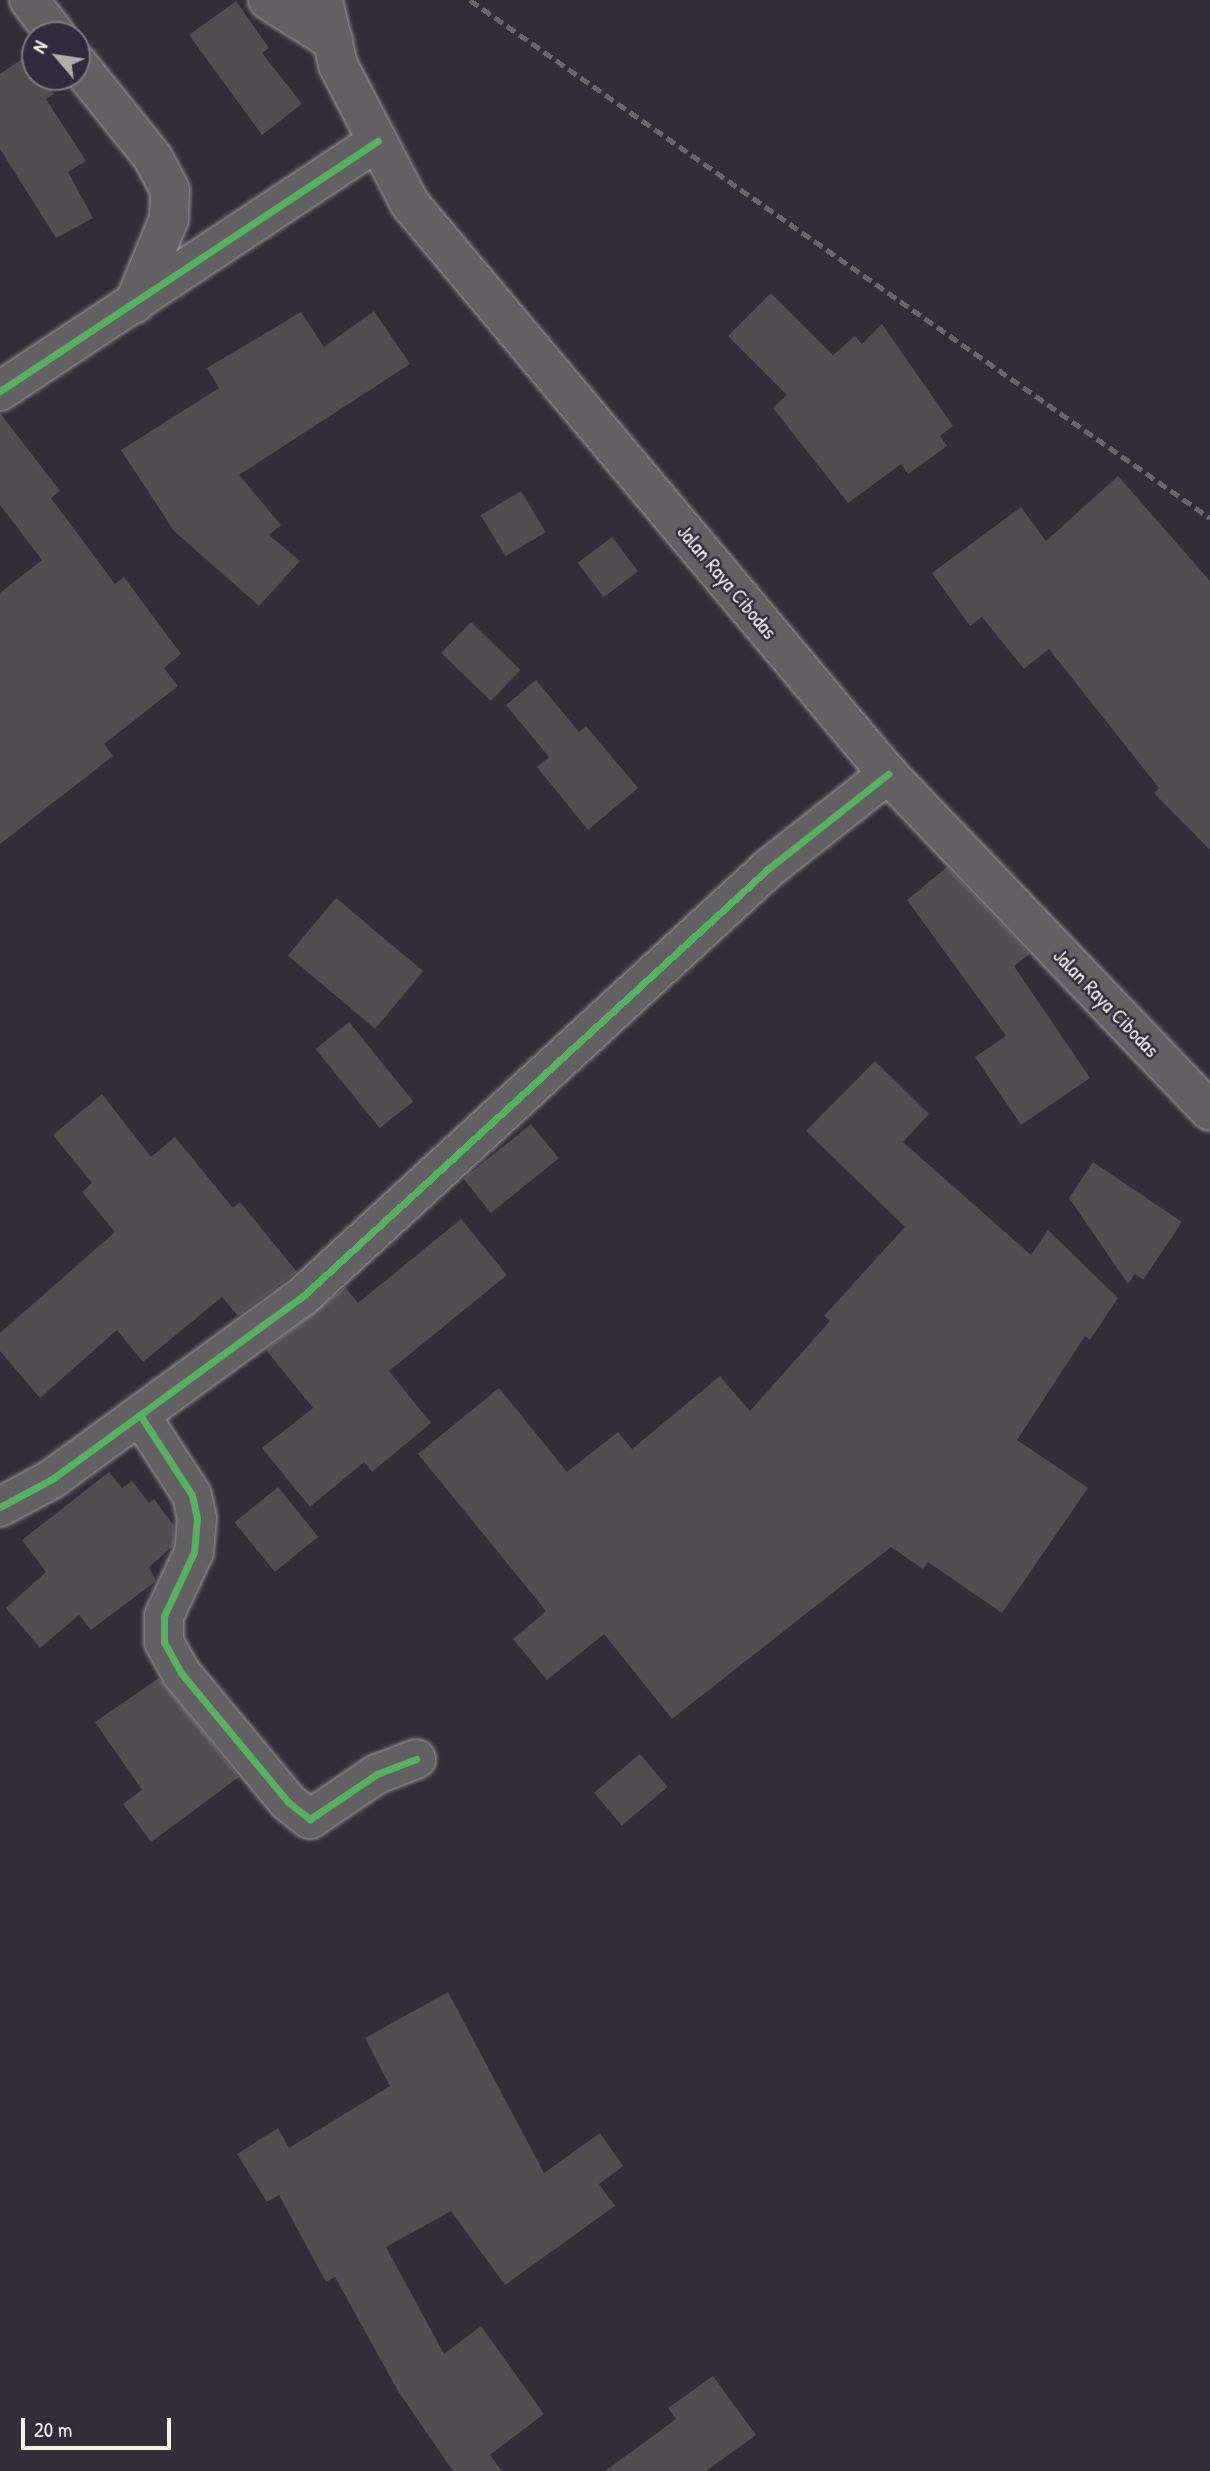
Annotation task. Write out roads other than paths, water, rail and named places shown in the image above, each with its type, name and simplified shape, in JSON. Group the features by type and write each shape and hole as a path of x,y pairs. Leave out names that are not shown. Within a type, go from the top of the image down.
{"main road":[{"path":"29,0 45,21"},
{"path":"268,0 333,41"},
{"name":"Jalan Raya Cibodas","path":"323,0 338,65 410,204 888,774 1210,1111"},
{"path":"91,80 153,158 170,190 169,219 134,304"},
{"path":"0,391 378,141"},
{"path":"0,1507 52,1479 303,1296 769,868 888,774"},
{"path":"140,1415 192,1495 197,1518 194,1552 164,1616 164,1642 181,1673 288,1802 310,1819 377,1774 416,1759"}],"railway":[{"path":"470,0 1210,518"}]}
